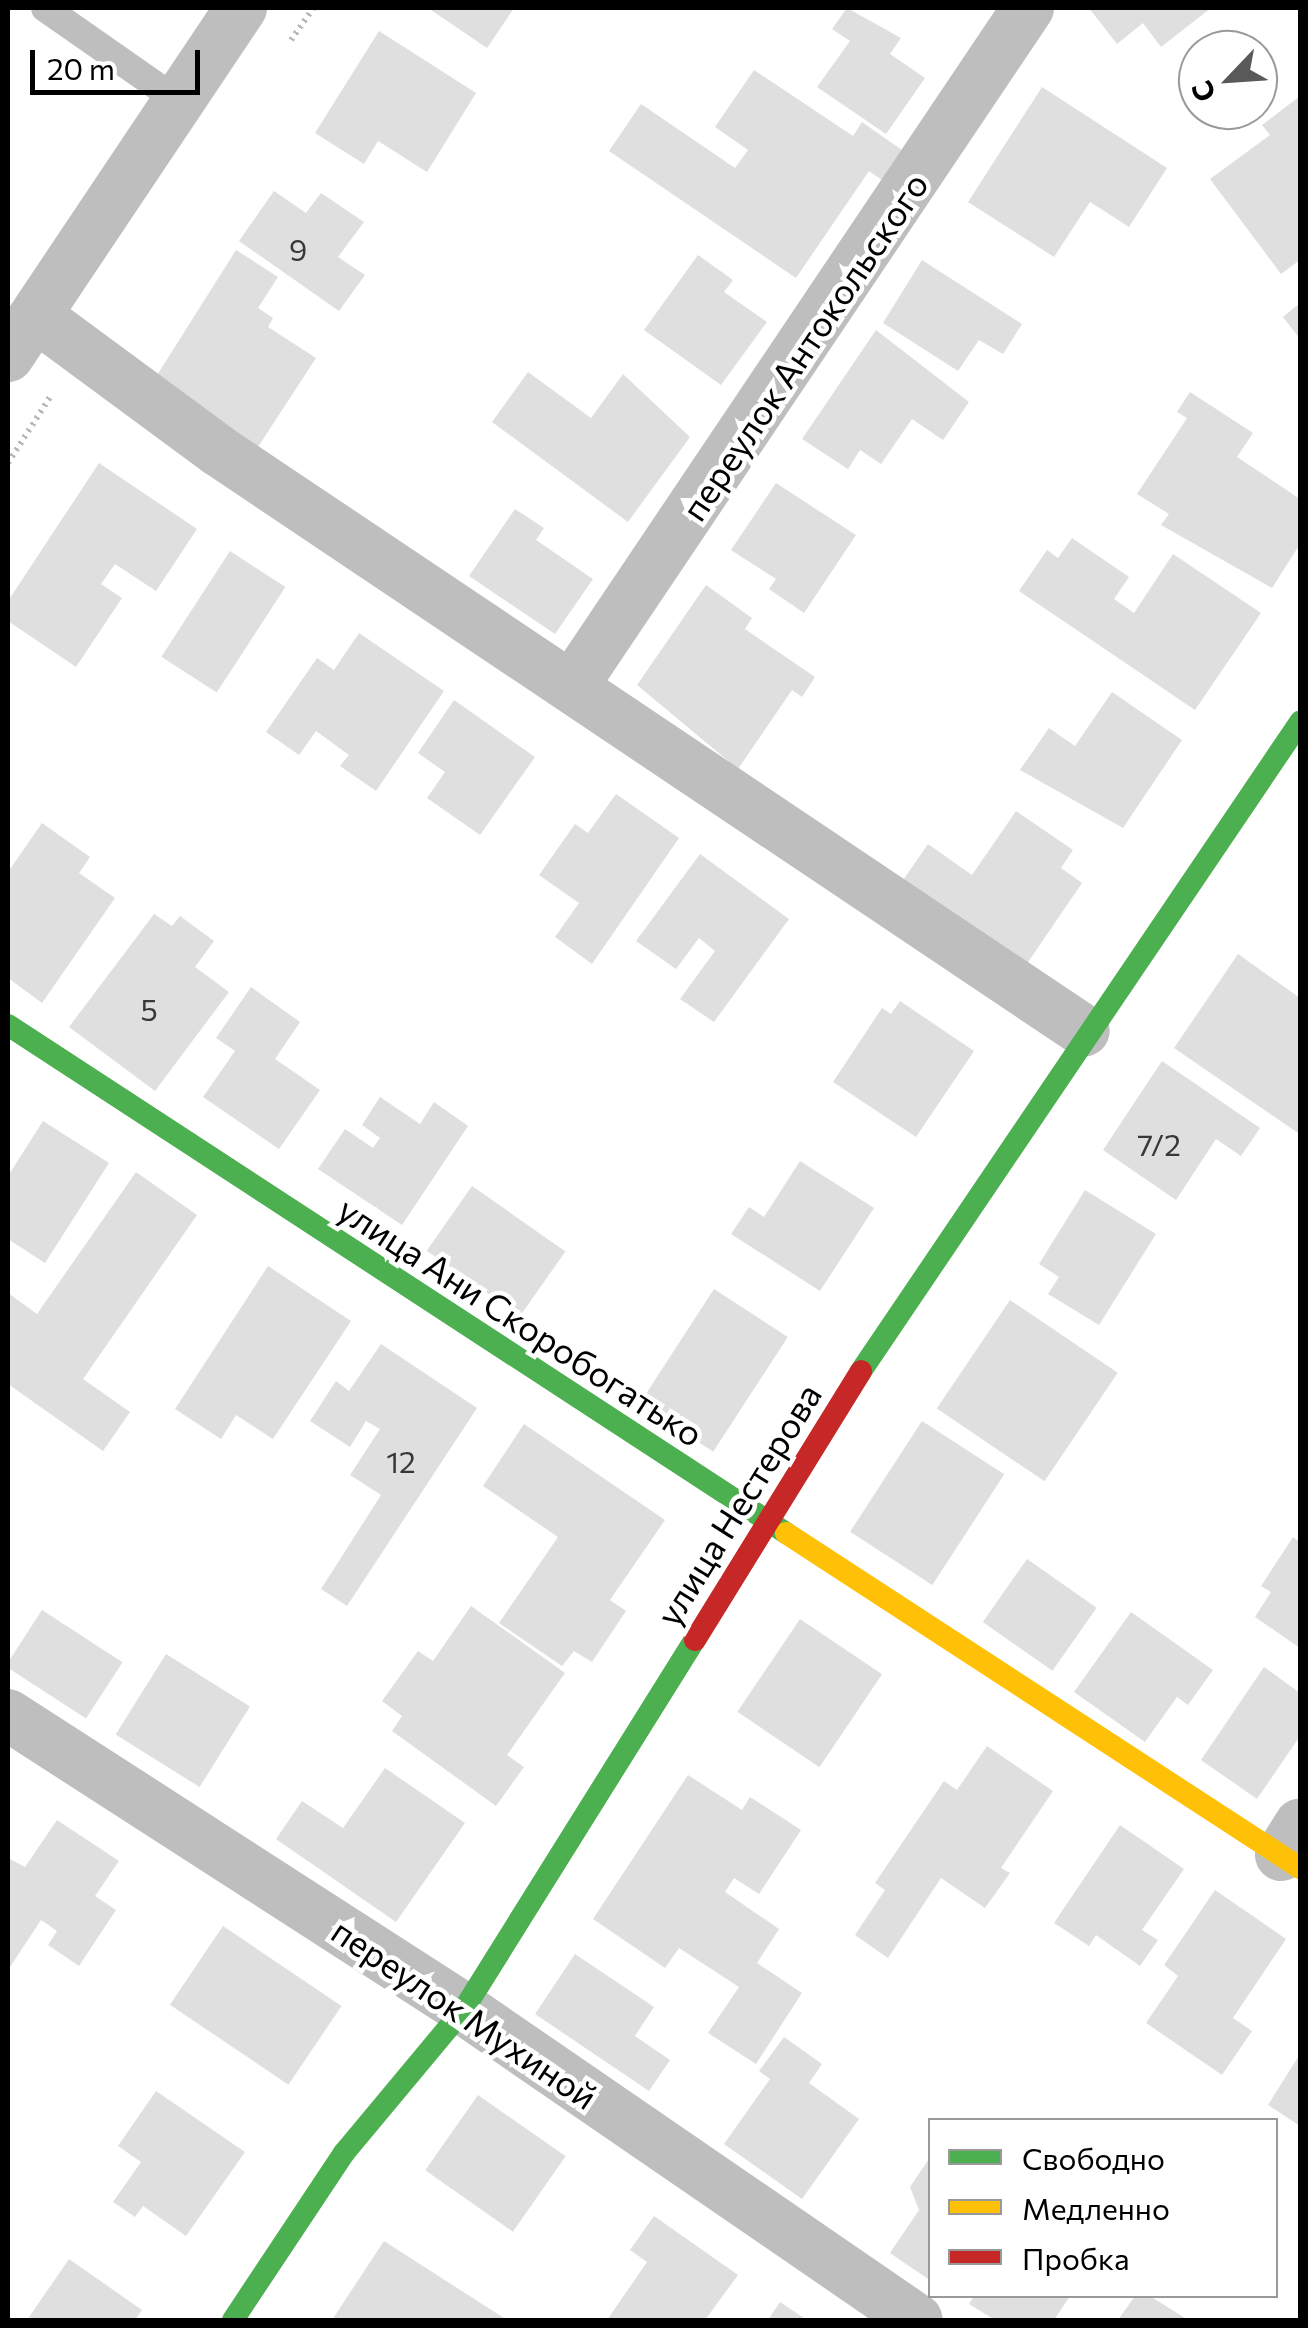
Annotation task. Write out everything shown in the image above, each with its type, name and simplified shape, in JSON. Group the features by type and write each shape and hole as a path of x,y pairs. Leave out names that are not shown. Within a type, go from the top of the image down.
{"street":[{"path":"241,8 22,336 219,451 575,682 1084,1031"},
{"name":"переулок Антокольского","path":"575,682 1028,8"},
{"name":"улица Нестерова","path":"234,2320 344,2153 464,2009 619,1770 763,1522 1084,1031 1300,722"},
{"name":"улица Ани Скоробогатько","path":"8,1025 763,1522 1294,1850"},
{"name":"переулок Мухиной","path":"8,1715 464,2009 917,2320"}],"lane":[{"path":"46,8 178,100"}],"building":[{"path":"428,8 514,8 487,48"},
{"path":"847,8 901,38 890,54 925,78 886,134 817,87 850,41 832,29"},
{"path":"1089,8 1211,8 1161,47 1143,23 1117,44"},
{"path":"379,31 476,93 427,172 378,141 364,164 315,133"},
{"path":"754,70 853,136 862,122 902,150 882,180 869,171 796,278 609,151 641,104 735,168 748,150 715,127"},
{"path":"1042,87 1167,168 1129,227 1090,202 1054,257 968,202"},
{"path":"1300,96 1300,260 1281,274 1210,179 1270,135 1266,130 1278,130 1278,113"},
{"path":"274,191 306,213 321,193 364,222 338,257 365,275 339,311 239,241"},
{"path":"236,250 278,277 258,308 273,318 268,327 316,358 258,447 154,380"},
{"path":"698,255 733,280 724,292 767,322 721,385 644,330"},
{"path":"922,260 1022,324 1003,354 979,340 958,371 883,323"},
{"path":"1300,303 1300,339 1283,317"},
{"path":"876,330 969,402 943,440 912,419 881,464 860,450 848,469 802,439"},
{"path":"528,372 591,418 623,374 690,437 628,522 492,422"},
{"path":"1190,392 1253,433 1237,457 1300,499 1300,544 1272,588 1161,525 1169,514 1137,494 1187,418 1177,412"},
{"path":"99,463 197,529 156,591 115,564 101,584 122,598 76,667 8,621 8,601"},
{"path":"776,483 856,535 804,613 769,589 776,579 731,550"},
{"path":"515,509 544,528 536,540 593,579 555,634 469,576"},
{"path":"1072,538 1129,577 1114,599 1134,613 1173,554 1261,613 1195,710 1019,591 1047,550 1058,558"},
{"path":"230,551 285,587 217,693 161,657"},
{"path":"706,585 752,618 745,629 815,677 802,697 792,690 738,769 637,685"},
{"path":"359,633 444,691 376,791 340,766 349,755 316,731 299,755 266,732 317,658 334,670"},
{"path":"1112,692 1182,740 1123,828 1020,770 1049,728 1075,746"},
{"path":"454,700 535,757 480,835 427,798 445,772 418,753"},
{"path":"616,794 679,838 592,964 555,937 579,903 539,875 575,824 588,833"},
{"path":"1016,811 1073,850 1061,868 1082,883 1022,971 899,886 928,844 972,875"},
{"path":"42,823 90,857 79,873 115,898 42,1003 8,978 8,872"},
{"path":"700,854 789,919 714,1022 680,999 715,951 699,938 676,969 636,941"},
{"path":"154,914 172,926 180,916 214,941 195,967 229,992 155,1091 69,1027"},
{"path":"1238,954 1300,998 1298,1133 1174,1048"},
{"path":"251,987 300,1022 275,1059 320,1090 279,1149 203,1097 235,1051 216,1038"},
{"path":"900,1001 974,1051 916,1137 833,1082 882,1008 891,1014"},
{"path":"1162,1061 1260,1128 1241,1156 1216,1139 1176,1200 1103,1150"},
{"path":"380,1097 420,1124 434,1102 468,1126 402,1225 318,1169 345,1129 373,1148 380,1138 362,1125"},
{"path":"43,1121 109,1163 45,1263 8,1239 8,1176"},
{"path":"800,1161 874,1208 820,1291 731,1234 749,1207 764,1217"},
{"path":"136,1172 197,1215 83,1379 130,1412 103,1451 8,1384 8,1293 37,1314"},
{"path":"472,1186 565,1251 520,1316 427,1251"},
{"path":"1085,1190 1156,1234 1099,1325 1048,1294 1059,1277 1039,1264"},
{"path":"268,1266 351,1321 273,1439 236,1415 221,1439 175,1409"},
{"path":"714,1289 788,1337 713,1452 639,1404"},
{"path":"1010,1300 1118,1373 1045,1481 937,1409"},
{"path":"381,1344 477,1408 347,1606 321,1589 381,1495 350,1475 380,1429 366,1421 350,1447 310,1421 336,1381 349,1391"},
{"path":"922,1421 1004,1474 932,1585 850,1532"},
{"path":"524,1424 665,1520 610,1600 626,1611 592,1662 574,1651 562,1666 499,1623 558,1537 483,1486"},
{"path":"1293,1537 1300,1542 1300,1648 1255,1617 1271,1592 1261,1586"},
{"path":"1027,1559 1097,1608 1052,1671 983,1622"},
{"path":"471,1606 565,1673 507,1755 524,1767 496,1806 392,1731 402,1716 382,1701 418,1651 433,1661"},
{"path":"42,1610 123,1662 86,1718 8,1668"},
{"path":"1131,1612 1213,1670 1188,1705 1177,1697 1145,1742 1074,1692"},
{"path":"800,1619 882,1674 819,1767 737,1712"},
{"path":"166,1654 250,1706 200,1787 116,1735"},
{"path":"1264,1667 1300,1693 1300,1736 1257,1799 1201,1760"},
{"path":"987,1746 1053,1791 1001,1868 1010,1873 985,1908 941,1878 888,1958 855,1935 885,1890 875,1883 944,1781 957,1790"},
{"path":"385,1768 465,1823 396,1922 276,1839 302,1801 343,1828"},
{"path":"688,1775 742,1810 750,1797 801,1830 759,1894 734,1878 725,1892 779,1929 757,1963 802,1993 756,2064 708,2033 739,1987 679,1948 665,1968 593,1919"},
{"path":"57,1820 119,1861 95,1896 116,1910 79,1966 48,1945 57,1931 41,1920 8,1970 8,1858 25,1867"},
{"path":"1120,1825 1184,1869 1142,1930 1158,1940 1140,1966 1096,1935 1089,1946 1054,1923"},
{"path":"1215,1890 1286,1939 1233,2018 1252,2031 1222,2075 1146,2023 1178,1976 1164,1965"},
{"path":"223,1926 342,2006 288,2085 170,2005"},
{"path":"575,1954 654,2007 635,2036 670,2060 649,2091 535,2014"},
{"path":"784,2037 822,2064 809,2083 859,2119 802,2199 724,2144 770,2079 759,2071"},
{"path":"1300,2054 1300,2126 1268,2105"},
{"path":"156,2091 245,2152 186,2236 143,2206 135,2217 113,2202 141,2162 118,2146"},
{"path":"478,2095 566,2156 513,2232 425,2170"},
{"path":"928,2160 928,2279 890,2253 919,2210 910,2187"},
{"path":"654,2216 738,2275 705,2320 607,2320 647,2262 630,2250"},
{"path":"384,2241 507,2320 332,2320"},
{"path":"69,2259 142,2310 135,2320 27,2320"},
{"path":"973,2298 1069,2298 1054,2320 995,2320 969,2304"},
{"path":"1134,2298 1153,2298 1188,2320 1118,2320"},
{"path":"780,2302 807,2320 768,2320"}],"traffic: fast":[{"path":"861,1371 1300,722"},
{"path":"8,1025 786,1533"},
{"path":"233,2320 344,2153 464,2009 695,1640"}],"traffic: slow":[{"path":"786,1533 1300,1868"}],"traffic: jam":[{"path":"695,1640 861,1371"}]}
